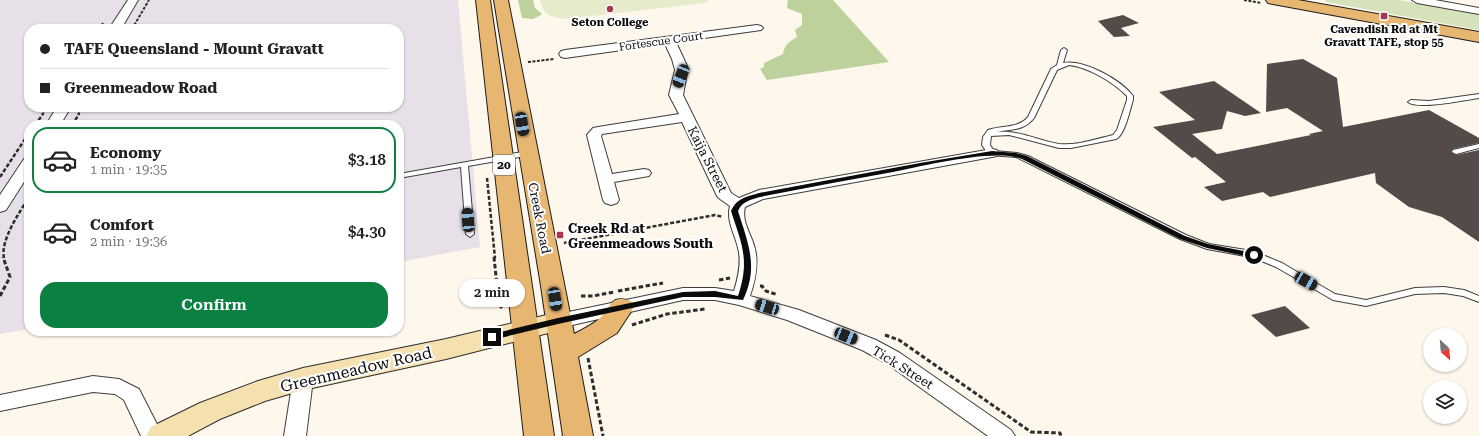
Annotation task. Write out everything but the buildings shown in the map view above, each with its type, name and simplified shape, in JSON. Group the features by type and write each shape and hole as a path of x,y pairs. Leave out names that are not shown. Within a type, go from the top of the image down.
{"main road":[{"name":"Creek Road","path":"483,0 539,436"},
{"name":"Creek Road","path":"501,0 545,241 578,436"},
{"path":"1273,0 1306,3 1479,37"},
{"path":"564,353 626,316"}],"street":[{"path":"118,24 133,0"},
{"path":"1417,0 1479,11"},
{"name":"Fortescue Court","path":"565,54 583,48 669,40 757,28"},
{"name":"Kaija Street","path":"669,40 682,69 681,76 675,89 676,95 725,196 738,204 735,211 748,254 747,278 740,299"},
{"path":"611,200 594,134 598,131 686,117"},
{"path":"738,204 759,195 992,153"},
{"path":"0,207 24,170"},
{"path":"606,179 644,173"},
{"name":"Tick Street","path":"558,321 626,316 688,294 715,294 740,299 793,315 868,345 893,358 1004,436"},
{"name":"Greenmeadow Road","path":"161,436 210,411 258,392 304,379 439,350 558,321"},
{"path":"295,436 304,379"},
{"path":"0,403 94,384 119,388 132,396 152,436"}],"lane":[{"path":"1060,66 1064,50"},
{"path":"989,134 1015,134 1059,146 1083,144 1116,137 1120,130 1130,96 1103,76 1088,68 1072,64 1060,66 1054,69 1031,118 1026,124 1018,127 994,129 990,131 987,137 986,145 992,153 1016,154 1183,237 1207,246 1246,253 1262,258 1333,297 1366,303 1415,291 1444,290 1464,293 1479,299"},
{"path":"1411,102 1429,103 1479,96"},
{"path":"1456,152 1479,146"},
{"path":"404,175 528,153"},
{"path":"464,164 470,234"}],"path":[{"path":"134,24 149,0"},
{"path":"528,62 556,59 565,54"},
{"path":"0,177 24,141"},
{"path":"0,296 10,277 2,252 8,232 24,205"},
{"path":"564,243 715,215 723,218 728,217"},
{"path":"712,282 731,278 734,274"},
{"path":"581,296 593,296 646,285 668,283"},
{"path":"626,316 642,320 688,310 709,309"},
{"path":"591,351 588,357 590,372 603,436"}],"shaded area":[{"path":"0,0 458,0 480,247 404,261 404,120 24,120 24,330 0,334"}],"green space":[{"path":"518,0 533,0 535,8 542,14 533,19 522,18"},
{"path":"540,0 710,0 705,3 566,19 546,13"},
{"path":"788,0 833,0 889,62 767,80 760,69 764,67 764,63 783,54 788,44 797,37 795,30 802,25 802,14 787,8"},
{"path":"1326,0 1399,0 1479,14 1479,30 1326,2"}],"place":[{"name":"Seton College","path":"610,9"},
{"name":"Cavendish Rd at Mt Gravatt TAFE, stop 55","path":"1384,16"},
{"name":"Creek Rd at Greenmeadows South","path":"560,235"}],"route":[{"path":"492,337 683,294 715,294 740,299 747,278 748,254 735,211 738,204 744,200 759,195 992,153 1016,154 1183,237 1218,249 1254,255"}]}
